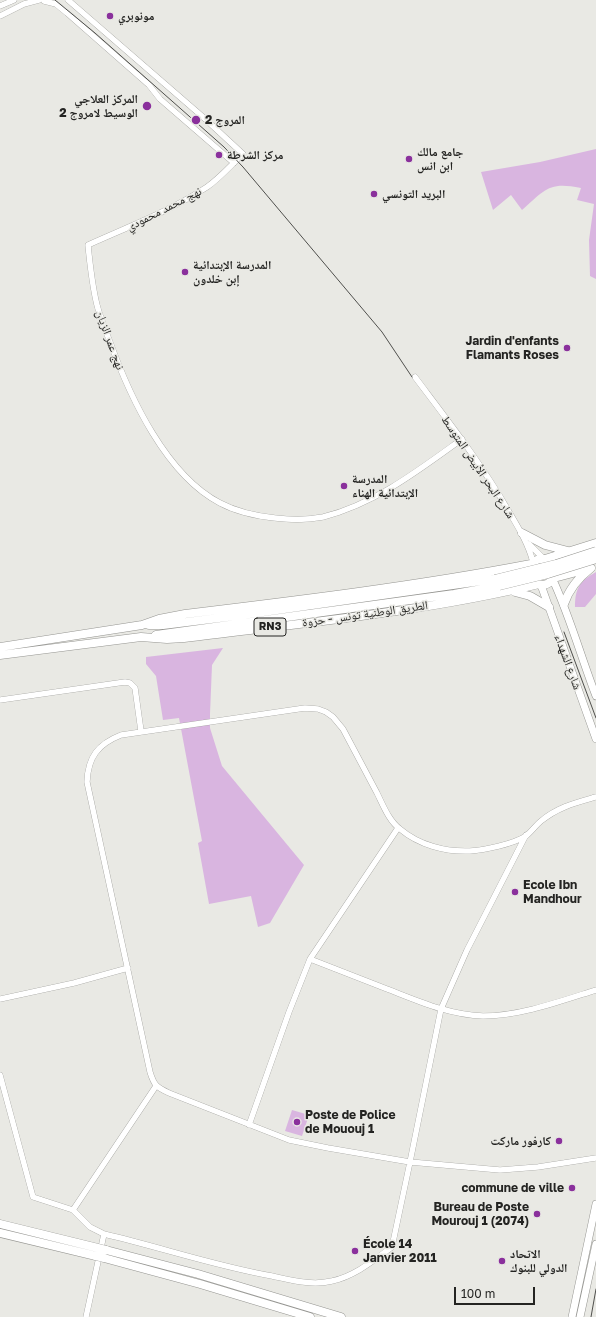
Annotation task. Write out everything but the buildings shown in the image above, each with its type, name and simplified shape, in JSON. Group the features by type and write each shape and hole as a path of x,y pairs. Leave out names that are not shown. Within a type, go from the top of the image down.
{"highway":[{"path":"523,536 545,545 570,552"},
{"name":"RN3","path":"544,559 596,543"},
{"path":"141,637 447,595 497,582 596,551"},
{"name":"الطريق الوطنية تونس - حزوة","path":"0,647 142,625 159,619 181,615 462,577 532,563 537,559 544,559"},
{"path":"544,559 554,565 556,572 553,579"},
{"path":"142,625 164,625 497,582 548,574 596,559"},
{"path":"532,563 529,574 533,581 540,585"},
{"path":"564,604 576,581 593,567"},
{"name":"RN3","path":"553,579 593,567"},
{"name":"الطريق الوطنية تونس - حزوة","path":"0,655 141,637 167,639 184,638 408,609 547,584 553,579"},
{"path":"508,592 530,596 549,607"},
{"path":"0,1224 101,1253 310,1317"},
{"path":"0,1232 198,1274 341,1317"}],"main road":[{"name":"شارع الشهداء","path":"553,579 564,604 596,696"},
{"name":"شارع الشهداء","path":"540,585 596,739"},
{"path":"572,1317 596,1204"},
{"path":"580,1317 596,1244"}],"street":[{"path":"0,6 14,0"},
{"path":"0,16 24,4 42,0 53,3 67,13 149,85 160,99 234,163"},
{"name":"نهج محمد محمودي","path":"68,0 204,117 243,154 210,184 172,206 88,245"},
{"name":"نهج عمر الزيان","path":"88,245 94,290 101,320 132,394 161,447 197,487 219,503 239,511 265,517 286,519 308,519 322,517 347,510 381,494 462,439"},
{"name":"شارع البحر الأبيض المتوسط","path":"415,377 462,439 487,476 523,536 544,559"},
{"name":"شارع البحر الأبيض المتوسط","path":"523,536 532,563"},
{"path":"0,700 125,682 130,683 135,688 141,731"},
{"path":"526,836 485,850 462,851 438,848 413,838 398,828 388,813 343,729 333,717 318,709 305,708 121,735 104,743 93,756 87,773 87,782 94,819 150,1072 153,1083 156,1086 249,1125 297,1141 328,1148 410,1162 500,1170 538,1167 596,1158"},
{"path":"0,1075 33,1197 73,1210 90,1227 104,1234 254,1273 314,1283 330,1282 340,1279 359,1270 392,1247 440,1009 467,950 526,836 539,822 564,806 596,797"},
{"path":"249,1125 289,1012 310,959 398,828"},
{"path":"310,959 440,1009 483,1016 507,1014 596,990"},
{"path":"0,999 74,983 128,968"},
{"path":"73,1210 156,1086"},
{"path":"86,1317 104,1234"}],"shaded area":[{"path":"596,149 596,279 590,276 589,240 594,204 577,200 581,188 561,186 548,189 542,192 522,210 511,195 493,210 481,172 540,162"},
{"path":"596,572 596,594 585,607 575,607 577,590 582,582"},
{"path":"223,648 212,665 210,714 210,728 222,766 304,865 270,923 258,927 251,896 209,904 198,843 202,841 179,718 163,720 156,676 146,664 146,657"},
{"name":"Poste de Police de Mououj 1","path":"292,1110 309,1115 302,1136 285,1131"}],"tram line":[{"path":"55,0 95,33 224,147 243,167 382,332 412,377"},
{"path":"564,632 596,718"},
{"path":"591,1317 596,1289"}],"place":[{"name":"مونوبري","path":"110,16"},
{"name":"المركز العلاجي الوسيط لامروج 2","path":"147,106"},
{"name":"المروج 2","path":"196,120"},
{"name":"مركز الشرطة","path":"219,155"},
{"name":"جامع مالك ابن انس","path":"409,159"},
{"name":"البريد التونسي","path":"374,194"},
{"name":"المدرسة الإبتدائية إبن خلدون","path":"185,272"},
{"name":"Jardin d'enfants Flamants Roses","path":"567,348"},
{"name":"المدرسة الإبتدائية الهناء","path":"344,486"},
{"name":"Ecole Ibn Mandhour","path":"515,892"},
{"name":"Poste de Police de Mououj 1","path":"297,1122"},
{"name":"كارفور ماركت","path":"559,1141"},
{"name":"commune de ville","path":"572,1188"},
{"name":"Bureau de Poste Mourouj 1 (2074)","path":"537,1214"},
{"name":"École 14 Janvier 2011","path":"355,1251"},
{"name":"الاتحاد الدولي للبنوك","path":"502,1261"}]}
